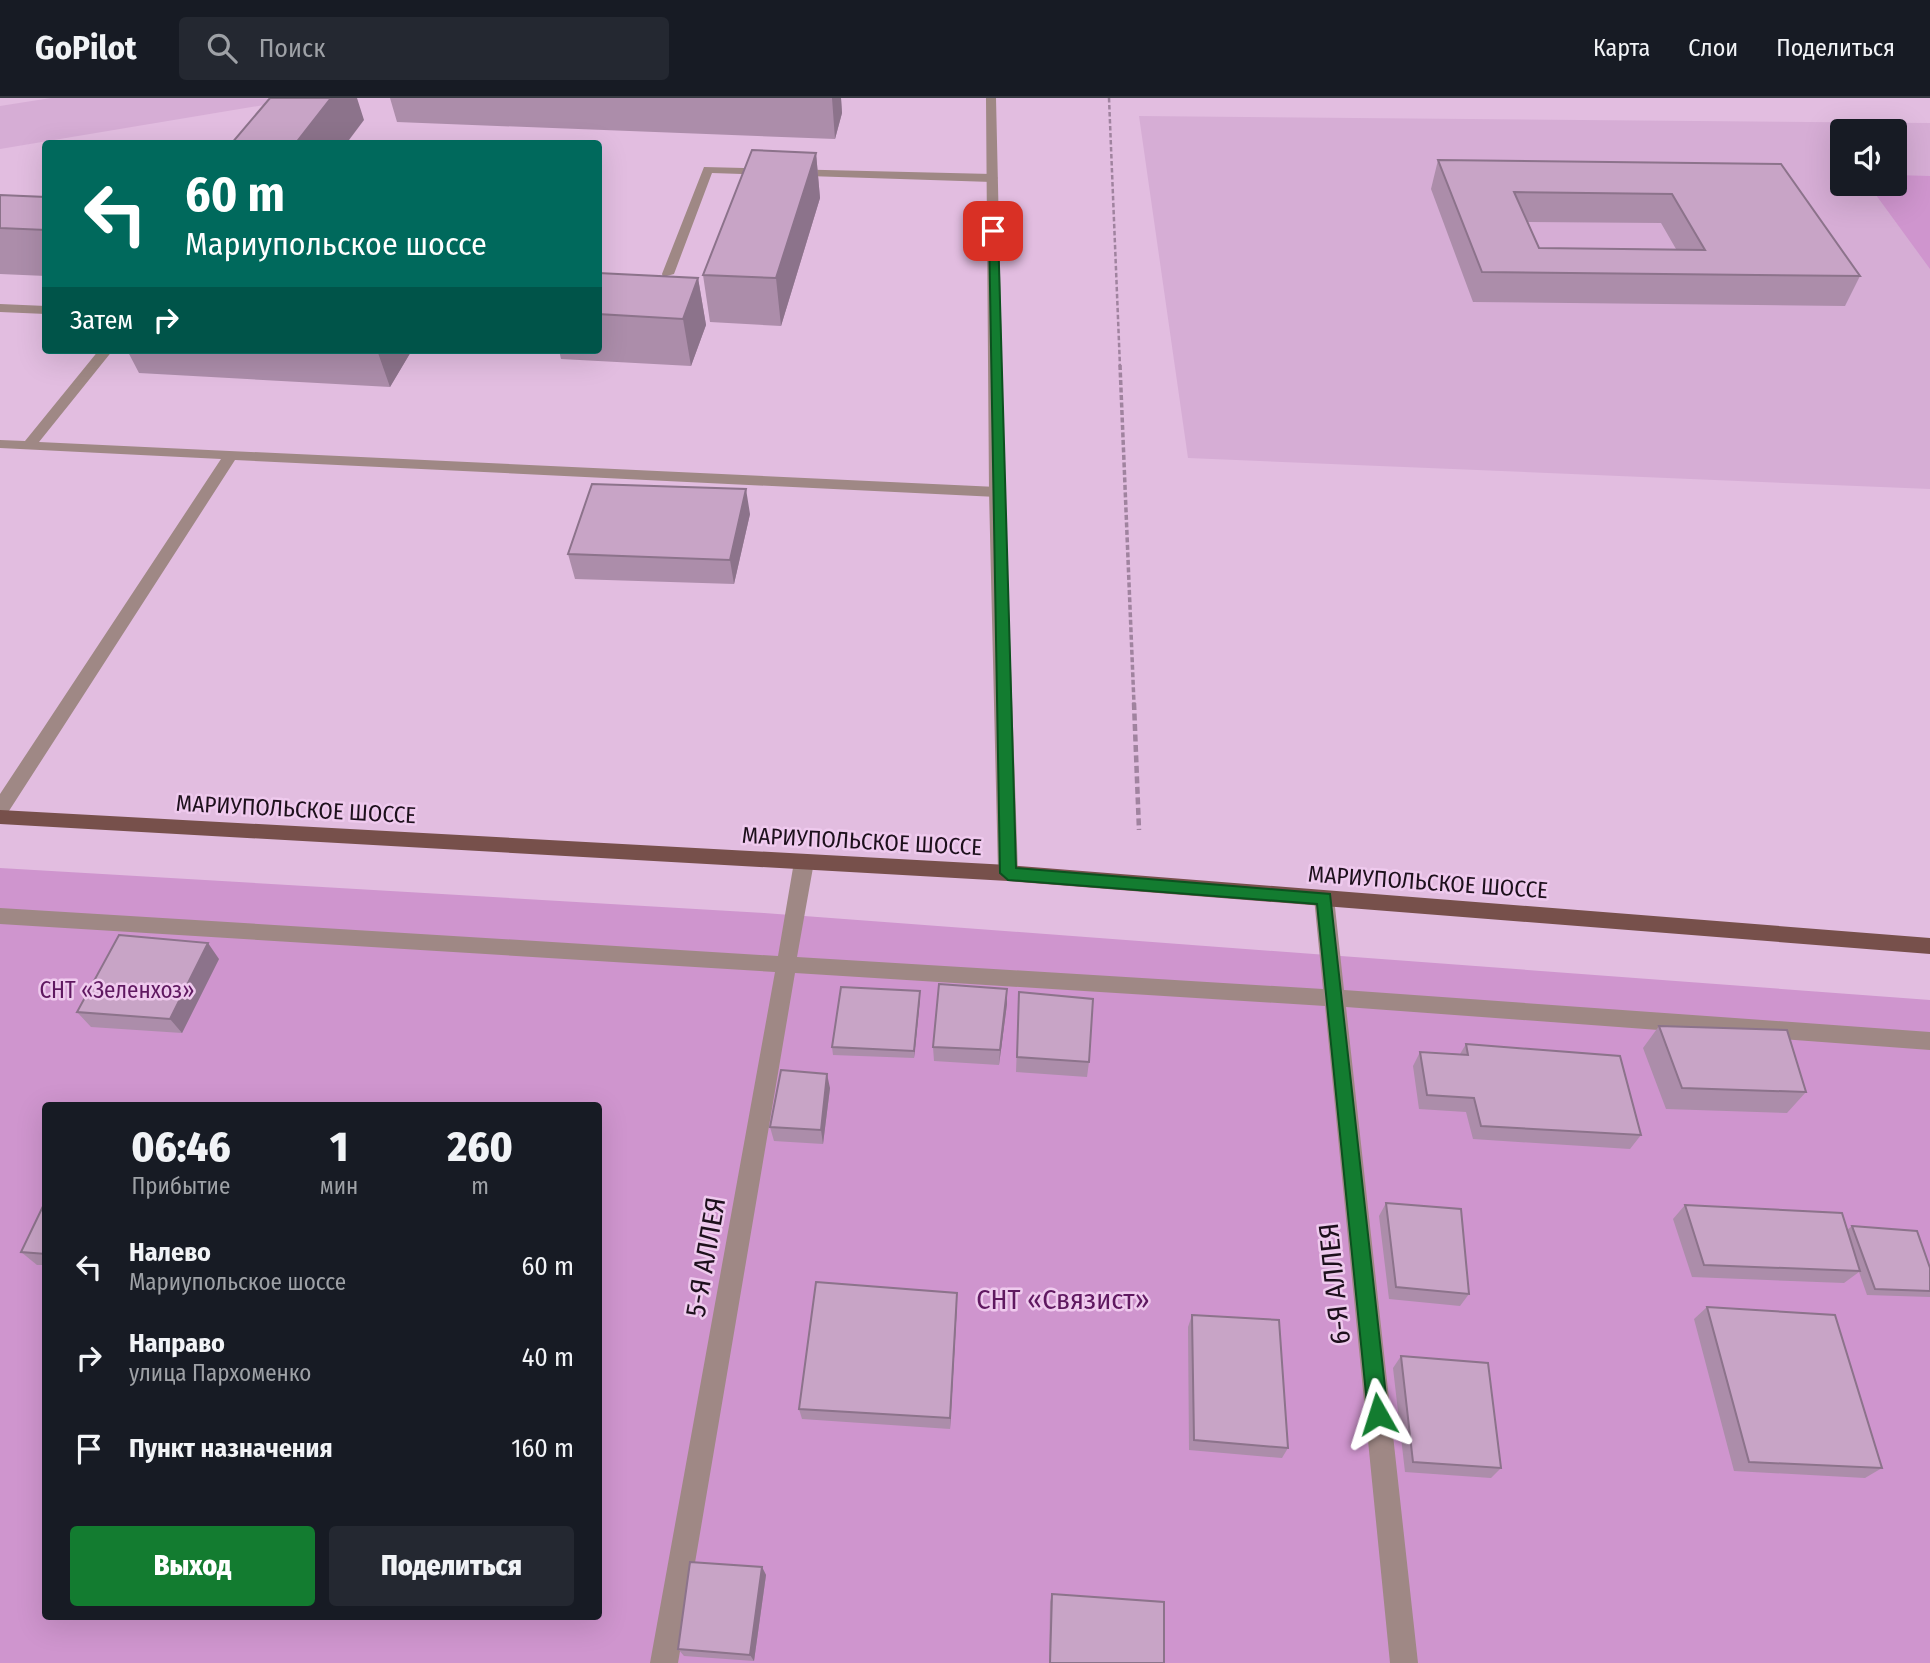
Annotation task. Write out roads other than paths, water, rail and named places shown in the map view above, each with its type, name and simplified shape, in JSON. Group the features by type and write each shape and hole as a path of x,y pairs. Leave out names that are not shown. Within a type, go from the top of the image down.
{"main road":[{"name":"МАРИУПОЛЬСКОЕ ШОССЕ","path":"0,817 1008,873 1930,946"}],"street":[{"path":"991,98 997,492 1008,873"},
{"path":"668,274 708,169 992,178"},
{"path":"0,308 42,310"},
{"path":"29,445 103,354"},
{"path":"0,444 997,492"},
{"path":"0,809 231,455"},
{"name":"5-Я АЛЛЕЯ","path":"664,1663 804,862"},
{"name":"6-Я АЛЛЕЯ","path":"1324,898 1404,1663"},
{"path":"0,916 787,962 1930,1041"}],"park label":[{"name":"СНТ «Зеленхоз»","path":"117,990"},
{"name":"СНТ «Связист»","path":"1063,1299"}]}
